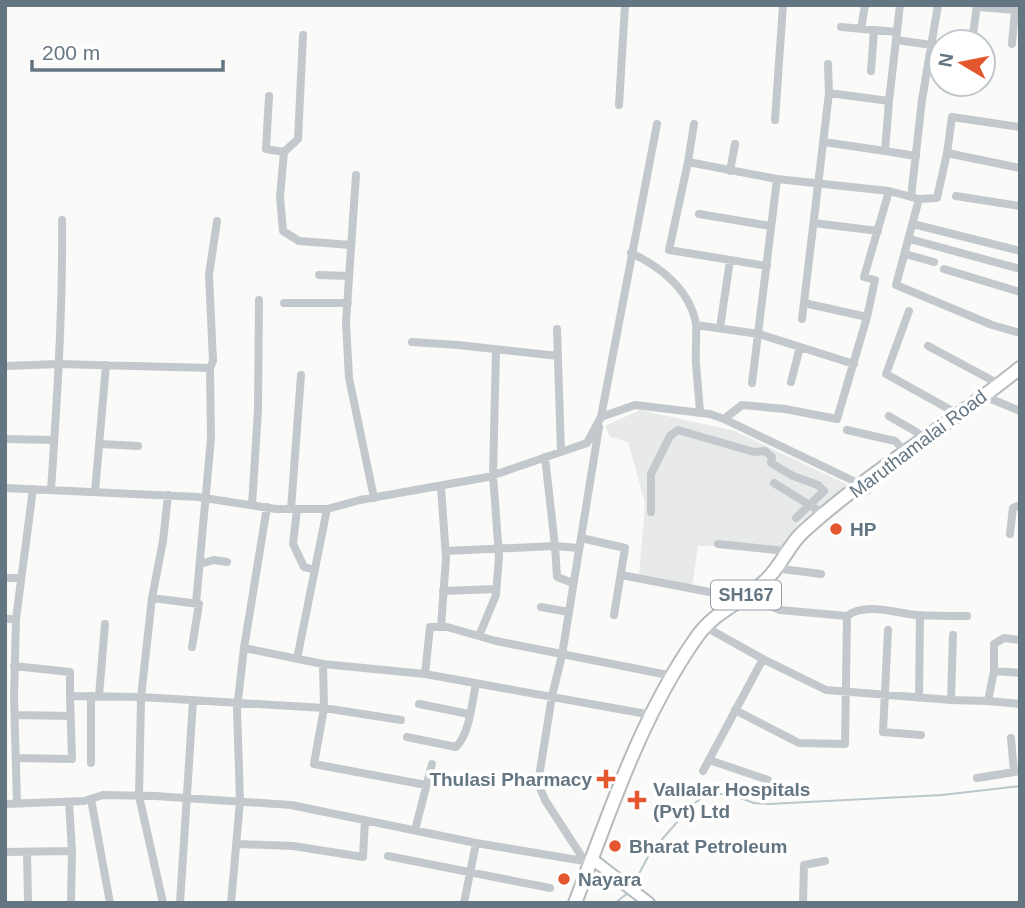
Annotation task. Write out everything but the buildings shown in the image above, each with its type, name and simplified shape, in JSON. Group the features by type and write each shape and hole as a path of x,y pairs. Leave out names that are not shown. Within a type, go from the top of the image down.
{"main road":[{"name":"Maruthamalai Road","path":"575,903 621,781 652,715 696,638 736,609 763,584 797,537 824,514 865,488 988,396 1020,368"},
{"name":"Maruthamalai Road","path":"747,599 769,587 805,538 905,452 958,414 1020,378"},
{"name":"Maruthamalai Road","path":"581,903 590,861 659,716 709,627"}],"street":[{"path":"619,105 625,5"},
{"path":"775,120 783,5"},
{"path":"862,29 865,5"},
{"path":"886,150 900,5"},
{"path":"935,28 938,5"},
{"path":"974,28 977,6 1014,10 1012,44"},
{"path":"841,27 874,30 927,44"},
{"path":"870,71 874,30"},
{"path":"303,35 298,139 284,152 280,197 283,231 299,240 351,245"},
{"path":"802,318 824,142 829,93 828,64"},
{"path":"927,72 916,156 913,224 896,285 992,325 1020,333"},
{"path":"829,93 890,102"},
{"path":"269,96 266,149 284,152"},
{"path":"688,162 777,179 889,191 915,198 941,199 952,117 1020,127"},
{"path":"649,903 622,881 590,861 545,800 538,783 601,418 657,124"},
{"path":"694,124 669,250 767,266"},
{"path":"824,142 916,156"},
{"path":"730,171 735,144"},
{"path":"947,153 1020,168"},
{"path":"355,175 348,303 349,378 374,498"},
{"path":"752,383 777,179"},
{"path":"724,419 741,405 785,409 838,419 867,317 875,281 864,277 889,191"},
{"path":"956,196 1020,206"},
{"path":"699,214 771,226"},
{"path":"51,490 59,364 62,220"},
{"path":"192,647 199,604 196,603 211,438 210,368 213,361 209,275 216,221"},
{"path":"814,223 878,232"},
{"path":"913,224 1020,251"},
{"path":"910,239 1020,269"},
{"path":"631,253 665,274 680,288 692,309 696,325 700,412"},
{"path":"905,254 933,262"},
{"path":"720,328 730,260"},
{"path":"944,269 1020,292"},
{"path":"319,275 349,276"},
{"path":"252,505 258,409 260,300"},
{"path":"284,303 348,303"},
{"path":"804,303 867,317"},
{"path":"909,311 886,374 958,414"},
{"path":"696,325 759,334 854,364"},
{"path":"557,329 561,452"},
{"path":"412,342 558,356"},
{"path":"928,346 999,384"},
{"path":"792,382 800,347"},
{"path":"479,636 496,589 498,548 493,475 496,350"},
{"path":"5,366 59,364 210,368"},
{"path":"95,492 106,365"},
{"path":"301,375 293,544 304,567 314,570"},
{"path":"988,396 1020,411"},
{"path":"5,488 168,495 267,507 327,509 493,475 587,443 601,418 635,405 700,412 724,419 865,488"},
{"path":"889,416 909,429 915,429 924,438"},
{"path":"650,512 651,474 670,436 678,430 754,452 765,451 772,457 771,463 793,476 818,485 824,491 796,518"},
{"path":"847,430 895,442 905,452"},
{"path":"5,439 54,440"},
{"path":"101,444 138,446"},
{"path":"545,457 557,578 573,583"},
{"path":"774,483 824,514"},
{"path":"441,627 446,551 442,487"},
{"path":"17,803 14,666 16,618 33,489"},
{"path":"163,903 139,796 141,697 152,598 163,541 168,495"},
{"path":"1010,534 1013,508 1020,505"},
{"path":"231,903 240,802 238,704 244,648 267,507"},
{"path":"296,659 327,509"},
{"path":"581,538 625,548 614,615"},
{"path":"718,544 786,551"},
{"path":"446,551 555,546 579,548"},
{"path":"200,564 227,562"},
{"path":"782,569 821,574"},
{"path":"621,575 747,599 780,610 847,617 858,611 877,609 919,615 967,616"},
{"path":"5,578 21,579"},
{"path":"443,591 496,589"},
{"path":"152,598 196,603"},
{"path":"541,607 569,612"},
{"path":"919,615 919,698"},
{"path":"735,710 799,743 845,744 847,617"},
{"path":"5,619 16,618"},
{"path":"92,763 95,696 104,624"},
{"path":"425,674 429,628 447,627 562,655 673,676"},
{"path":"709,627 763,659 826,690 1020,704"},
{"path":"888,630 883,732 921,736"},
{"path":"951,700 953,635"},
{"path":"988,701 994,671 994,644 1004,638 1020,640"},
{"path":"244,648 323,664 425,674 652,715"},
{"path":"703,771 763,659"},
{"path":"323,664 324,708 314,764 426,785"},
{"path":"14,666 70,672 72,759 16,758"},
{"path":"994,671 1020,673"},
{"path":"407,737 456,747 460,743 476,683"},
{"path":"70,696 141,697 324,708 401,720"},
{"path":"180,903 193,701"},
{"path":"419,704 469,714"},
{"path":"15,715 71,716"},
{"path":"976,778 1017,771 1011,738"},
{"path":"709,760 768,780"},
{"path":"415,830 432,764"},
{"path":"5,804 69,802 103,795 292,805 476,843 590,861"},
{"path":"91,799 110,903"},
{"path":"69,802 71,903"},
{"path":"237,844 293,846 363,857 365,820"},
{"path":"464,903 476,843"},
{"path":"5,852 72,851"},
{"path":"27,852 28,903"},
{"path":"388,856 550,888"},
{"path":"803,903 804,865 825,861"}],"shaded area":[{"path":"640,410 735,431 850,486 800,522 782,546 698,546 692,586 639,576 645,503 628,442 610,437 605,426"}],"waterway":[{"path":"633,885 650,853 692,805 709,793 732,795 754,803 769,804 942,795 1020,786"},
{"path":"615,903 628,893"}],"place":[{"name":"HP","path":"836,529"},
{"name":"Thulasi Pharmacy","path":"606,779"},
{"name":"Vallalar Hospitals (Pvt) Ltd","path":"637,800"},
{"name":"Bharat Petroleum","path":"615,846"},
{"name":"Nayara","path":"564,879"}]}
